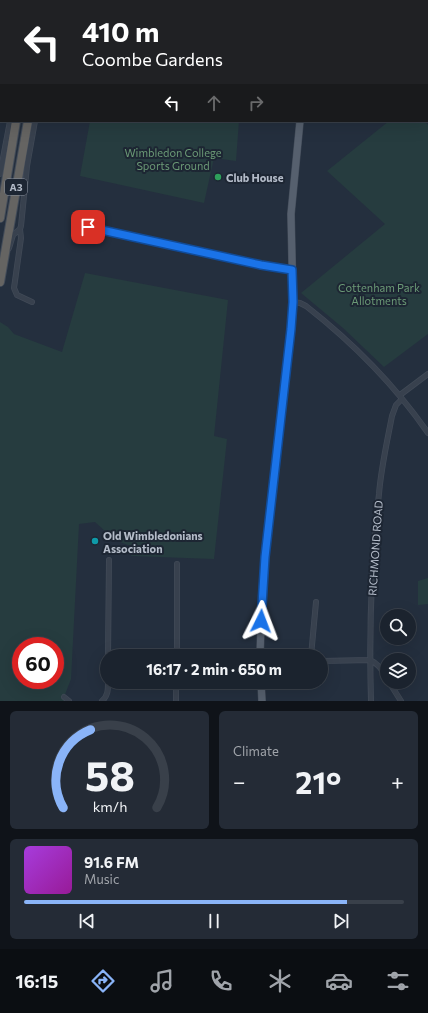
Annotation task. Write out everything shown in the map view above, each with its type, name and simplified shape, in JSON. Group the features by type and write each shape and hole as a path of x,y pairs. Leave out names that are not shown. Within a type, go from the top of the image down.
{"highway":[{"name":"A3","path":"0,218 1,202 16,122"},
{"name":"A3","path":"0,282 23,142 28,122"}],"main road":[{"path":"260,649 265,557 293,302 292,214 300,122"},
{"path":"261,689 262,701"}],"street":[{"path":"0,174 10,122"},
{"path":"32,302 17,295 14,288 21,238 20,229 27,166 35,122"},
{"path":"88,227 261,265 292,270"},
{"path":"6,252 13,235 20,229"},
{"path":"293,302 306,306 365,358 401,397 428,433"},
{"path":"401,397 428,374"},
{"name":"RICHMOND ROAD","path":"371,701 371,585 379,493 392,416 401,397"},
{"path":"108,649 109,560"},
{"path":"176,649 177,564"},
{"path":"312,649 316,602"},
{"path":"328,661 370,660 380,667"},
{"path":"102,701 105,698 108,689"},
{"path":"176,689 176,701"},
{"path":"394,689 401,701"},
{"path":"64,696 69,701"}],"green space":[{"name":"Wimbledon College Sports Ground","path":"90,122 239,122 236,161 214,158 204,203 80,176"},
{"name":"Cottenham Park Allotments","path":"388,122 425,122 428,125 428,334 384,367 343,328 301,293 385,224 327,171"},
{"path":"85,273 228,300 214,436 227,439 214,559 131,556 133,547 115,540 95,522 79,524 71,679 64,697 65,701 0,701 0,322 8,327 14,334 62,352"},
{"path":"428,578 428,604 418,605 418,581"}],"place":[{"name":"Club House","path":"218,177"},
{"name":"Old Wimbledonians Association","path":"95,541"}],"route":[{"path":"88,227 261,265 292,270 293,302 291,329 265,557 261,621"}]}
